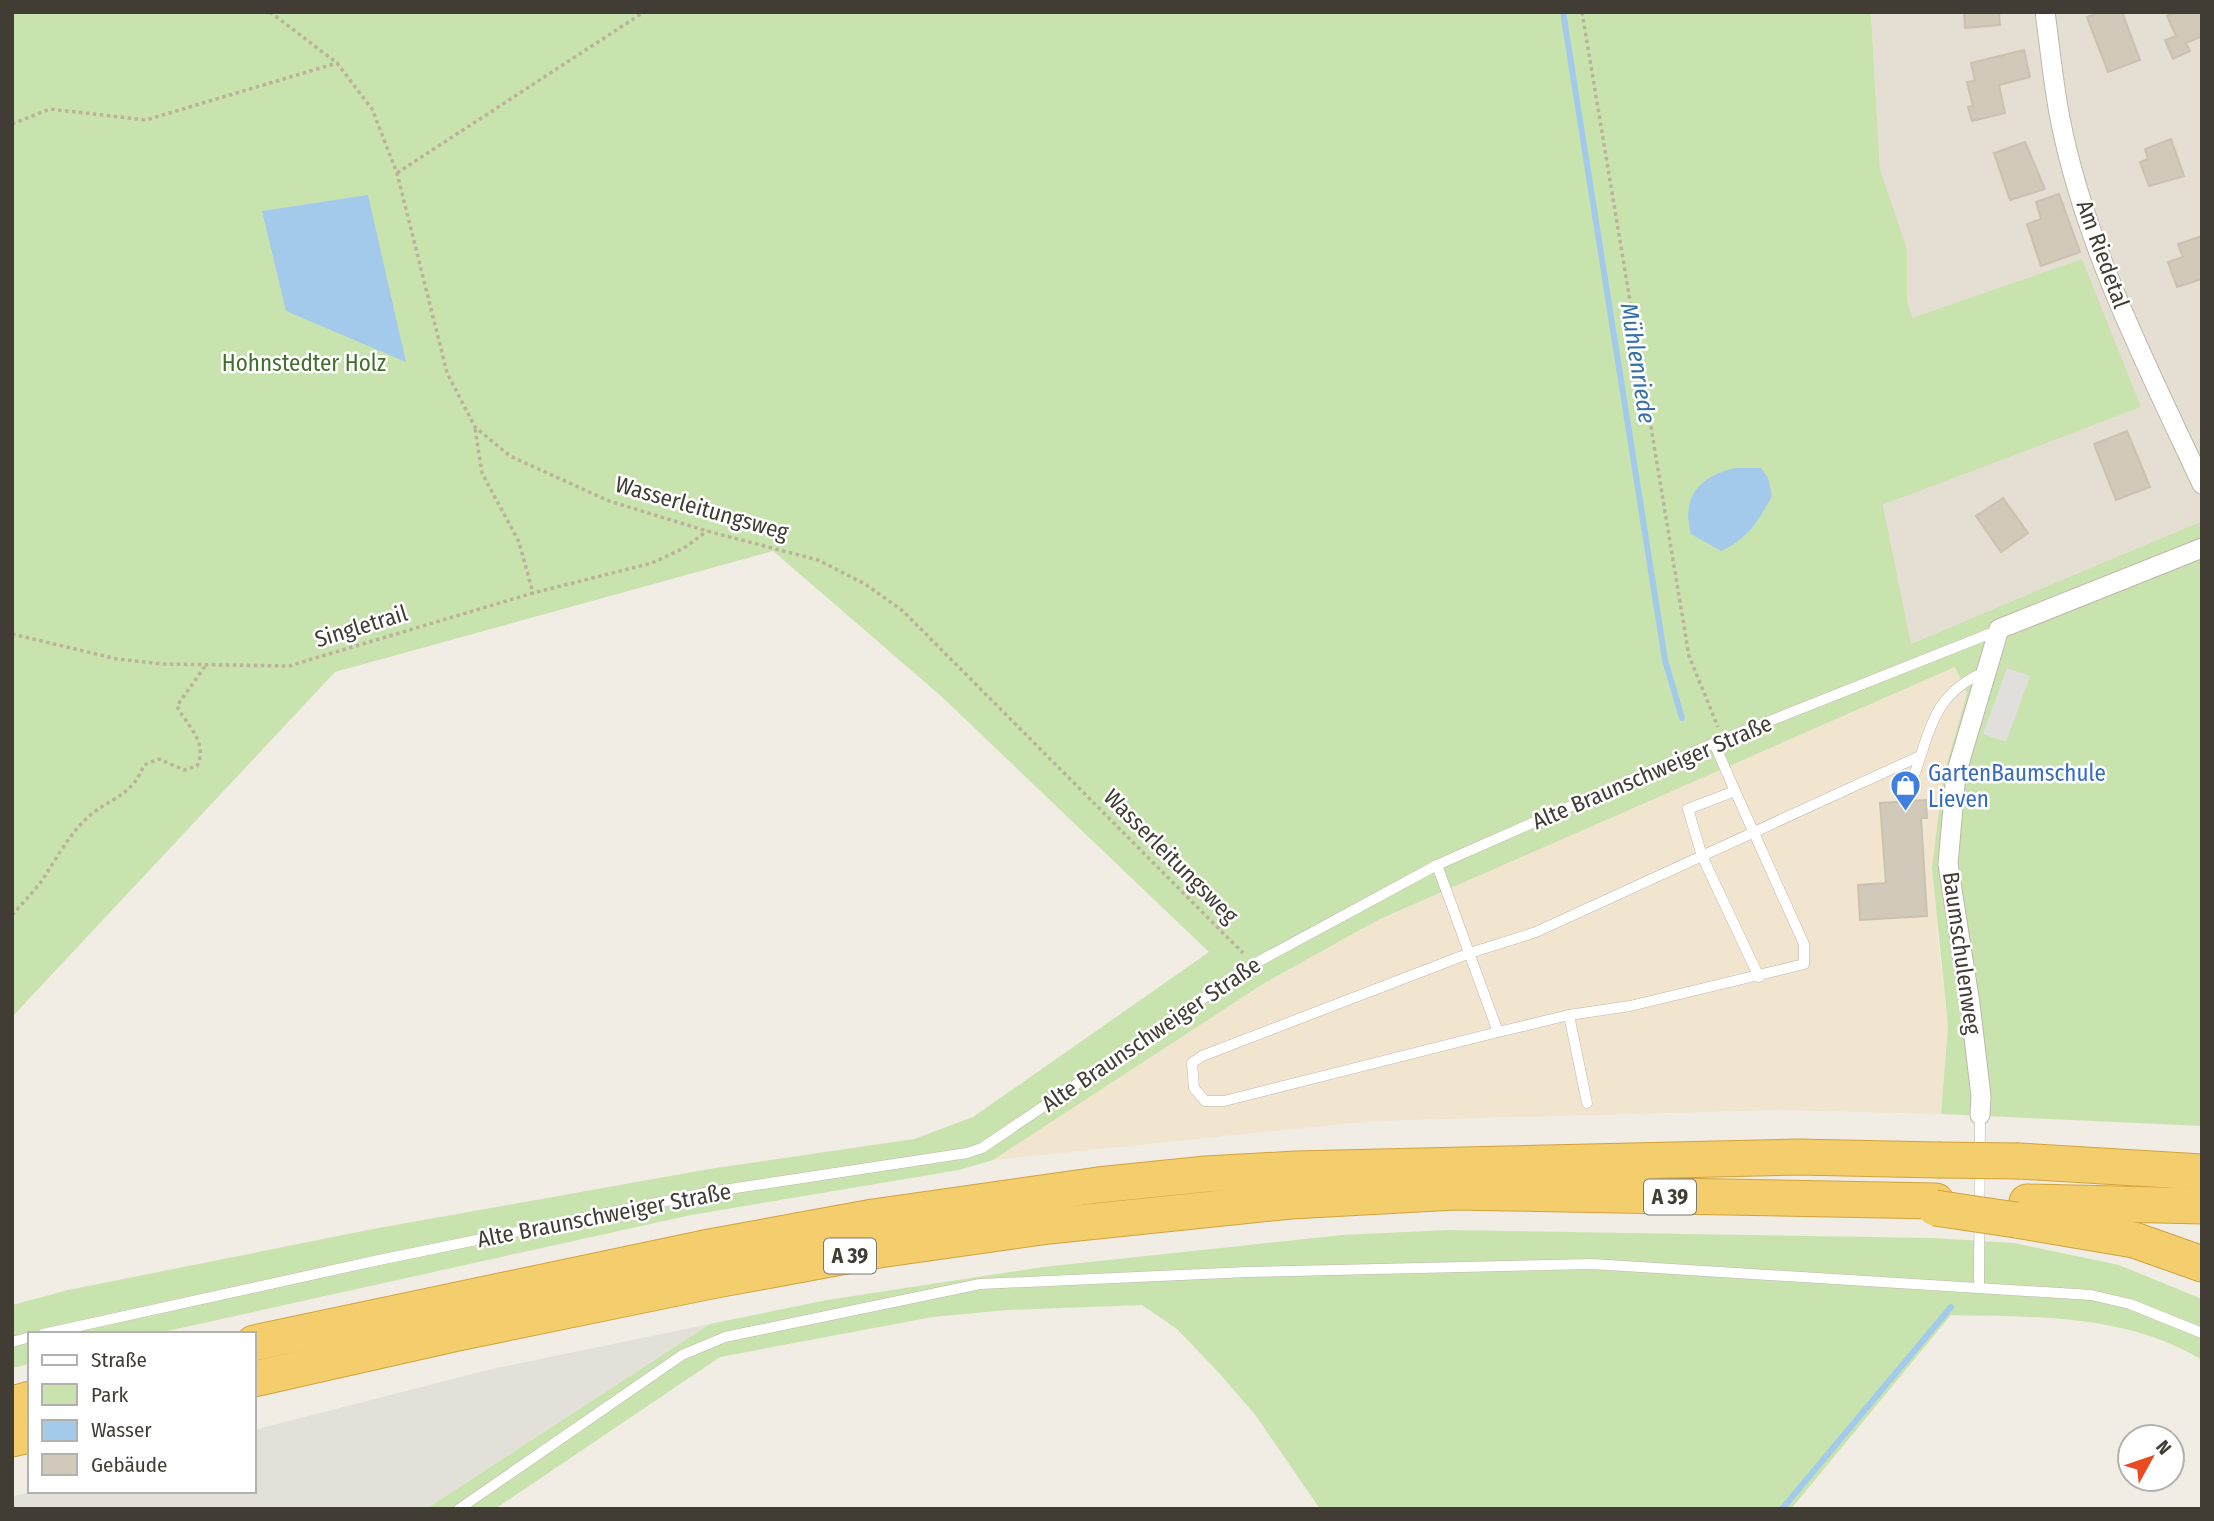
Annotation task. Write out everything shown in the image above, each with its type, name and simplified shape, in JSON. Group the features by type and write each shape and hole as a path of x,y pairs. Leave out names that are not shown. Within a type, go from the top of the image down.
{"highway":[{"name":"A 39","path":"256,1343 450,1299 873,1217 1098,1185 1206,1174 1797,1157 2019,1161 2201,1172"},
{"name":"A 39","path":"256,1379 458,1333 879,1250 1049,1226 1291,1201 1455,1192 1885,1202 2016,1211 2202,1206"},
{"path":"2016,1211 2134,1240 2202,1264"}],"street":[{"name":"Am Riedetal","path":"2045,12 2060,119 2085,208 2130,330 2202,484"},
{"name":"Alte Braunschweiger Straße","path":"2000,629 2202,548"},
{"name":"Baumschulenweg","path":"1980,1115 1981,1096 1970,1004 1948,864 1956,774 1990,670 2000,629"}],"lane":[{"name":"Alte Braunschweiger Straße","path":"52,1332 379,1259 710,1192 967,1153 982,1148 1254,964 1437,865 1714,743 2000,629"},
{"path":"1905,789 1917,775 1920,756 1947,696 1964,681 1990,670"},
{"path":"1714,743 1735,791 1755,835 1804,944 1804,964 1630,1006 1569,1015 1497,1032 1224,1101 1205,1101 1194,1088 1192,1063 1202,1056 1470,953 1536,932 1755,835 1920,756"},
{"path":"1735,791 1688,809 1703,856 1759,976"},
{"path":"1437,865 1497,1032"},
{"path":"1569,1015 1587,1103"},
{"path":"1979,1286 1980,1115"},
{"path":"459,1509 693,1350 725,1337 980,1284 1247,1272 1592,1264 2091,1295 2130,1304 2202,1334"}],"path":[{"name":"Wasserleitungsweg","path":"270,12 337,63 372,109 397,173 447,373 475,427 510,456 609,501 707,531 818,560 865,583 903,611 1254,964"},
{"path":"397,173 644,12"},
{"path":"1582,12 1689,656 1699,685 1725,739"},
{"path":"12,124 50,109 146,120 337,63"},
{"path":"475,427 482,473 519,542 533,593"},
{"name":"Singletrail","path":"12,634 117,659 205,666 289,666 533,593 652,563 684,548 707,531"},
{"path":"12,915 40,883 73,834 93,813 128,791 137,782 144,765 159,759 184,769 197,766 201,753 195,735 177,706 205,666"}],"shaded area":[{"path":"1871,12 2202,12 2202,521 1911,645 1883,505 2140,407 1881,329 1880,170"},
{"name":"GartenBaumschule Lieven","path":"1955,666 1967,693 1943,777 1937,932 1948,1026 1941,1114 1778,1110 1373,1121 993,1160 1263,984 1378,920"},
{"path":"2007,668 2030,676 2006,742 1983,734"},
{"path":"710,1324 426,1509 12,1509 12,1497 28,1492 256,1493 256,1429 492,1369"}],"green space":[{"name":"Hohnstedter Holz","path":"12,12 1871,12 1880,170 1907,249 1907,301 1912,318 2082,259 2141,407 1883,505 1911,644 2202,521 2202,1126 1941,1114 1948,1026 1932,868 1943,777 1967,693 1955,667 1378,920 1263,984 993,1160 959,1170 691,1215 163,1332 28,1332 28,1364 12,1368 12,1305 68,1290 373,1229 709,1169 914,1139 973,1117 1209,952 941,696 773,551 335,672 12,1017"},
{"path":"1447,1230 1933,1238 2014,1243 2119,1265 2202,1299 2202,1360 2173,1345 2112,1326 2048,1318 1951,1315 1791,1509 1320,1509 1256,1416 1220,1374 1177,1329 1142,1305 1007,1310 933,1317 720,1357 495,1509 426,1509 710,1324 827,1300 1043,1267 1342,1235"}],"water":[{"path":"368,195 406,362 286,311 262,211"},
{"path":"1735,468 1761,468 1768,478 1772,496 1751,528 1738,541 1721,551 1691,534 1689,509 1691,499 1703,483"}],"building":[{"path":"1964,12 1999,12 2000,25 1965,28"},
{"path":"2100,12 2122,12 2140,60 2108,72 2087,17"},
{"path":"2176,12 2202,12 2202,36 2186,43 2190,51 2173,59 2165,40 2176,36 2167,16"},
{"path":"2024,50 2030,77 1999,85 2005,113 1972,121 1968,107 1973,106 1967,82 1975,81 1971,63"},
{"path":"2171,139 2184,176 2149,186 2140,162 2148,159 2145,149"},
{"path":"2025,142 2045,189 2010,200 1994,153"},
{"path":"2059,194 2080,252 2041,266 2027,224 2041,219 2036,202"},
{"path":"2202,236 2202,279 2177,287 2168,262 2183,257 2178,244"},
{"path":"2127,431 2150,487 2116,500 2094,444"},
{"path":"2003,498 2028,533 2001,552 1976,516"},
{"path":"1926,800 1927,818 1921,818 1927,916 1860,920 1858,885 1886,883 1880,803"}],"waterway":[{"name":"Mühlenriede","path":"1563,12 1665,660 1682,718"},
{"path":"1782,1509 1951,1307"}],"place":[{"name":"GartenBaumschule Lieven","path":"1905,813"}]}
